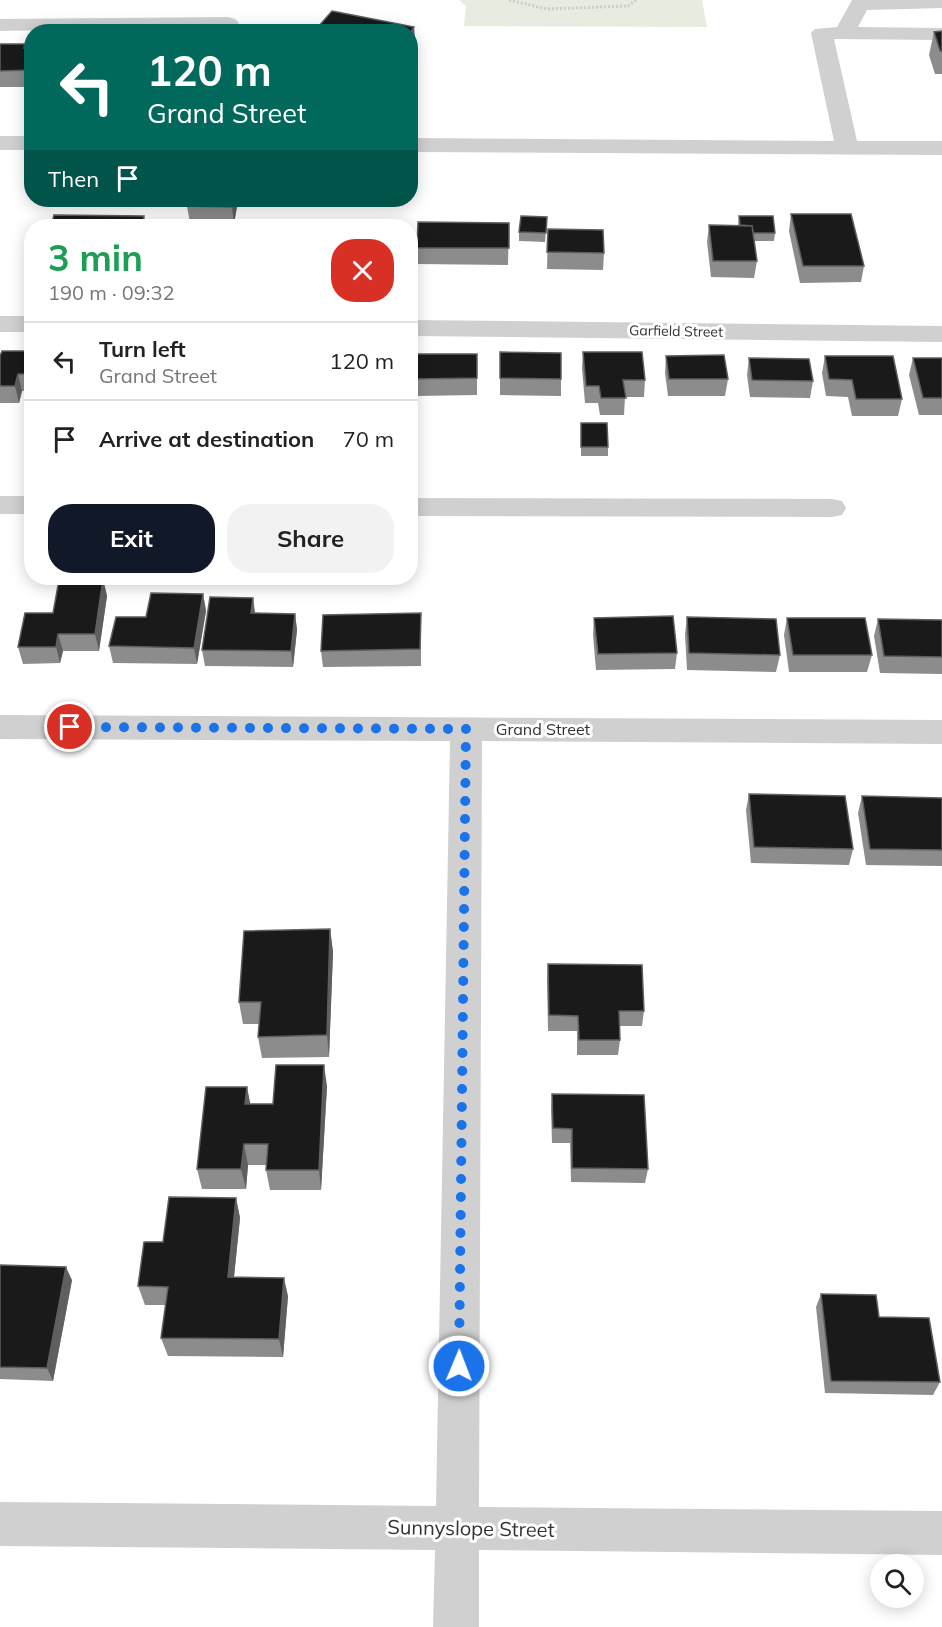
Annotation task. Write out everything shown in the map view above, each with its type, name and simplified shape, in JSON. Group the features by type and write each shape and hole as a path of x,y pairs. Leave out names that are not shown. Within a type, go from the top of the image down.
{"street":[{"path":"844,33 860,4 942,2"},
{"path":"114,24 228,23"},
{"path":"0,25 24,25"},
{"path":"847,147 822,33 942,34"},
{"path":"0,143 24,143"},
{"path":"418,145 942,148"},
{"path":"0,324 24,324"},
{"name":"Garfield Street","path":"418,328 942,334"},
{"path":"0,505 24,505"},
{"path":"418,507 832,508"},
{"name":"Grand Street","path":"0,727 942,732"},
{"path":"456,1627 466,729"},
{"name":"Sunnyslope Street","path":"0,1524 942,1533"}],"path":[{"path":"509,0 547,9 628,6 636,0"}],"shaded area":[{"path":"459,0 702,0 707,27 464,26 466,6"}],"building":[{"path":"332,11 399,24 321,24"},
{"path":"942,31 942,51 940,51 934,32"},
{"path":"0,44 24,44 24,70 0,71"},
{"path":"791,214 851,214 864,266 803,266"},
{"path":"54,215 144,216 143,219 53,219"},
{"path":"521,216 547,217 546,233 519,232"},
{"path":"739,216 773,216 775,233 753,233 752,226 740,225"},
{"path":"418,222 509,223 509,248 418,248"},
{"path":"709,225 752,226 757,261 713,261"},
{"path":"548,229 603,230 604,253 547,252"},
{"path":"2,351 24,351 24,374 18,374 15,386 0,386"},
{"path":"500,352 561,353 561,379 500,378"},
{"path":"583,352 642,352 645,380 623,380 626,398 601,398 599,386 586,386"},
{"path":"418,354 477,354 477,378 418,379"},
{"path":"724,355 728,379 669,379 666,356"},
{"path":"825,356 893,356 902,399 856,399 852,380 829,379"},
{"path":"749,358 809,359 813,381 752,380"},
{"path":"913,358 942,358 942,398 923,398"},
{"path":"581,423 607,423 608,447 581,447"},
{"path":"58,585 102,585 95,634 58,634 56,647 18,647 25,613 53,613"},
{"path":"151,593 203,594 194,648 109,646 116,617 146,617"},
{"path":"210,597 253,598 251,613 295,614 291,651 202,650"},
{"path":"421,613 420,649 321,651 323,615"},
{"path":"673,616 677,653 598,654 594,618"},
{"path":"687,617 776,619 780,655 689,653"},
{"path":"787,618 865,618 872,655 793,655"},
{"path":"878,619 942,620 942,657 884,656"},
{"path":"749,794 845,796 853,849 754,847"},
{"path":"862,796 942,798 942,850 870,849"},
{"path":"330,929 327,1035 258,1037 261,1002 239,1002 244,931"},
{"path":"548,964 642,965 644,1011 619,1011 620,1040 579,1040 578,1016 549,1015"},
{"path":"276,1065 324,1065 319,1170 266,1170 268,1144 244,1144 241,1169 197,1169 206,1087 247,1087 245,1104 273,1104"},
{"path":"552,1094 644,1095 648,1169 572,1168 572,1129 553,1128"},
{"path":"169,1197 236,1198 228,1277 284,1278 279,1339 161,1338 168,1287 138,1286 144,1242 163,1242"},
{"path":"0,1265 66,1267 47,1368 0,1367"},
{"path":"821,1294 876,1295 879,1317 929,1318 940,1382 831,1381"}],"route":[{"path":"70,727 466,729 459,1366"}]}
